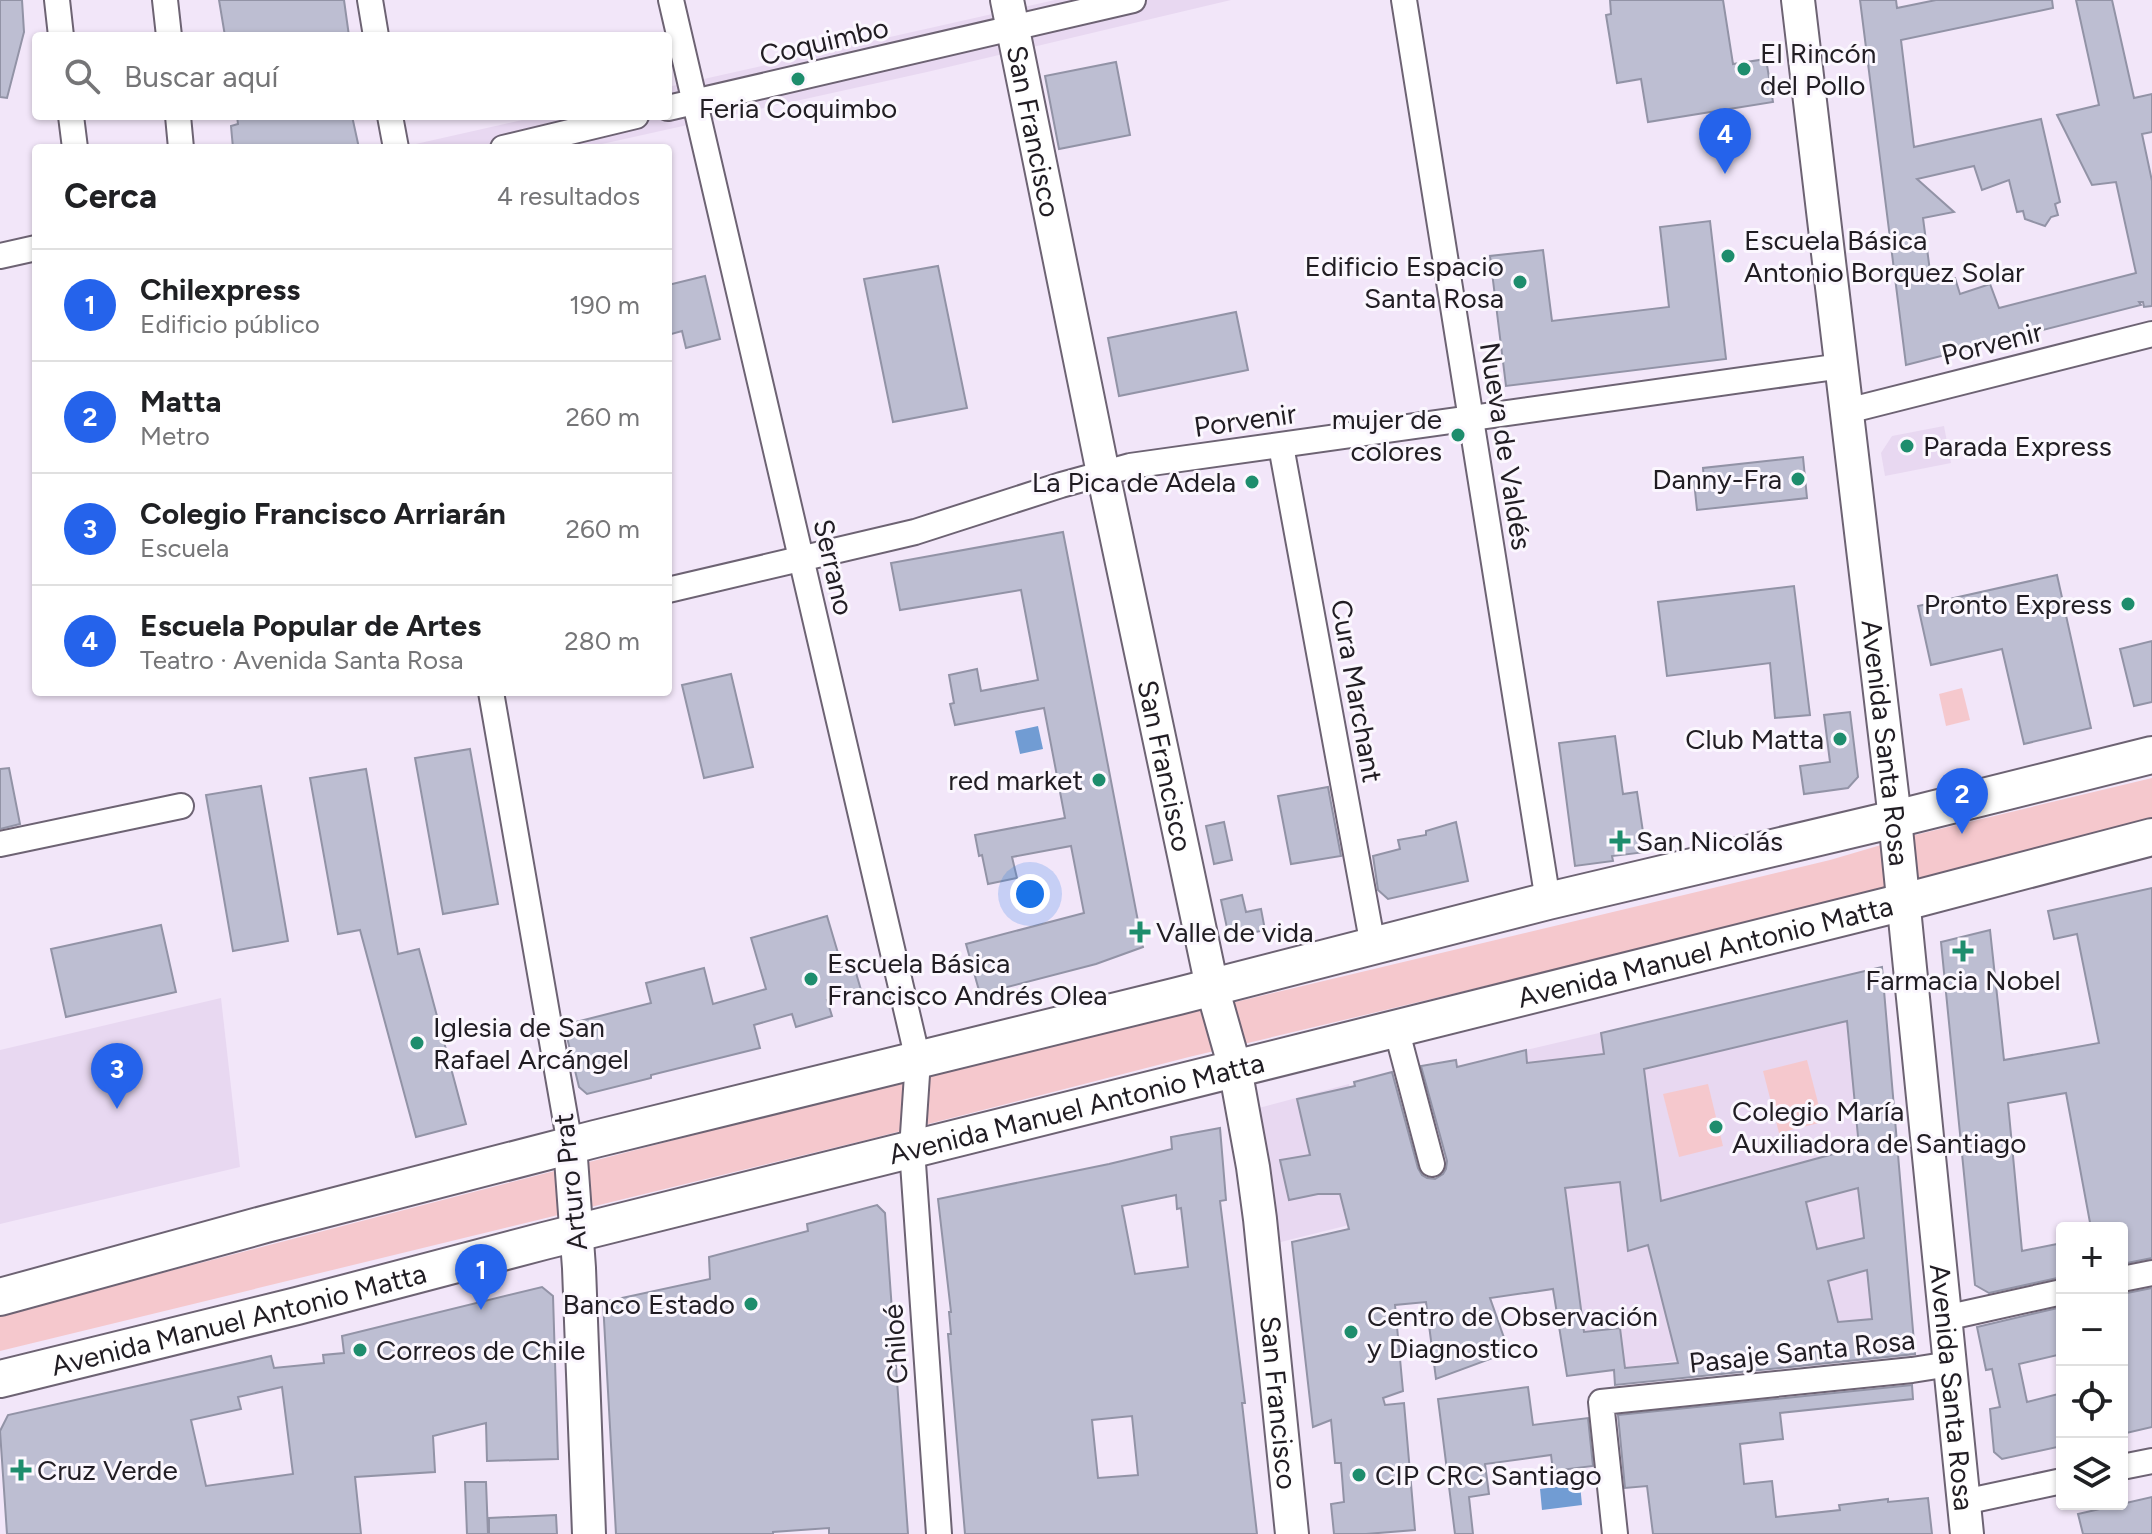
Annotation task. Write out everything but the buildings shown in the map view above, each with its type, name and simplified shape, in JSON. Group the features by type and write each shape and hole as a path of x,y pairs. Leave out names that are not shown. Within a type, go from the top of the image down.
{"main road":[{"name":"Avenida Santa Rosa","path":"1798,0 1895,819 1967,1534"},
{"name":"San Francisco","path":"1010,14 1212,987 1235,1068 1246,1122 1260,1219 1292,1534"},
{"path":"0,1297 570,1145 1548,901 2152,755"},
{"name":"Avenida Manuel Antonio Matta","path":"0,1379 1904,902 2152,837"},
{"name":"Arturo Prat","path":"570,1145 577,1233 589,1534"}],"street":[{"path":"57,0 61,32"},
{"path":"165,0 169,32"},
{"path":"370,0 375,32"},
{"name":"Serrano","path":"671,0 918,1060 912,1149"},
{"name":"Coquimbo","path":"672,107 1010,14 1133,0"},
{"name":"Nueva de Valdés","path":"1404,0 1548,901"},
{"path":"72,120 74,144"},
{"path":"178,120 181,144"},
{"path":"391,120 395,144"},
{"path":"520,144 619,120"},
{"path":"0,256 32,249"},
{"name":"Porvenir","path":"1847,411 2152,334"},
{"name":"Porvenir","path":"672,589 915,532 1130,466 1842,366"},
{"name":"Cura Marchant","path":"1281,446 1373,946"},
{"name":"Arturo Prat","path":"492,696 570,1145"},
{"path":"0,844 181,806"},
{"path":"1396,1028 1432,1164"},
{"name":"Chiloé","path":"912,1149 939,1534"},
{"path":"2128,1278 2152,1273"},
{"path":"1945,1318 2056,1293"},
{"name":"Pasaje Santa Rosa","path":"1615,1534 1601,1402 1950,1364"},
{"path":"2128,1466 2152,1461"},
{"path":"1964,1502 2056,1482"}],"shaded area":[{"name":"Feria Coquimbo","path":"1055,0 1231,0 602,144 416,144 522,120 672,120 672,86"},
{"path":"1944,426 1951,463 1885,476 1881,453 1892,436"},
{"path":"1962,688 1970,720 1946,726 1939,694"},
{"path":"2152,778 2152,820 1845,900 1189,1057 866,1140 0,1351 0,1315 855,1093 1830,860 1915,835"},
{"name":"Colegio María Auxiliadora de Santiago","path":"1882,967 1913,1337 1772,1347 1567,1376 1538,1174 1542,1173 1526,1050"},
{"path":"221,998 240,1167 0,1224 0,1050"},
{"path":"1807,1060 1823,1122 1779,1133 1763,1071"},
{"path":"1349,1084 1385,1216 1273,1244 1255,1109"},
{"path":"1708,1084 1723,1146 1679,1157 1663,1094"}],"water":[{"path":"1038,726 1043,749 1020,754 1015,731"},
{"path":"1580,1484 1582,1505 1542,1510 1540,1489"}],"place":[{"name":"El Rincón del Pollo","path":"1744,69"},
{"name":"Feria Coquimbo","path":"798,79"},
{"name":"Escuela Popular de Artes","path":"1725,174"},
{"name":"Escuela Básica Antonio Borquez Solar","path":"1728,256"},
{"name":"Edificio Espacio Santa Rosa","path":"1520,282"},
{"name":"mujer de colores","path":"1458,435"},
{"name":"Parada Express","path":"1907,446"},
{"name":"Danny-Fra","path":"1798,479"},
{"name":"La Pica de Adela","path":"1252,482"},
{"name":"Pronto Express","path":"2128,604"},
{"name":"Club Matta","path":"1840,739"},
{"name":"red market","path":"1099,780"},
{"name":"Matta","path":"1962,834"},
{"name":"San Nicolás","path":"1620,841"},
{"name":"Valle de vida","path":"1140,932"},
{"name":"Farmacia Nobel","path":"1963,951"},
{"name":"Escuela Básica Francisco Andrés Olea","path":"811,979"},
{"name":"Iglesia de San Rafael Arcángel","path":"417,1043"},
{"name":"Colegio Francisco Arriarán","path":"117,1109"},
{"name":"Colegio María Auxiliadora de Santiago","path":"1716,1127"},
{"name":"Banco Estado","path":"751,1304"},
{"name":"Chilexpress","path":"481,1310"},
{"name":"Centro de Observación y Diagnostico","path":"1351,1332"},
{"name":"Correos de Chile","path":"360,1350"},
{"name":"Cruz Verde","path":"21,1470"},
{"name":"CIP CRC Santiago","path":"1359,1475"}]}
